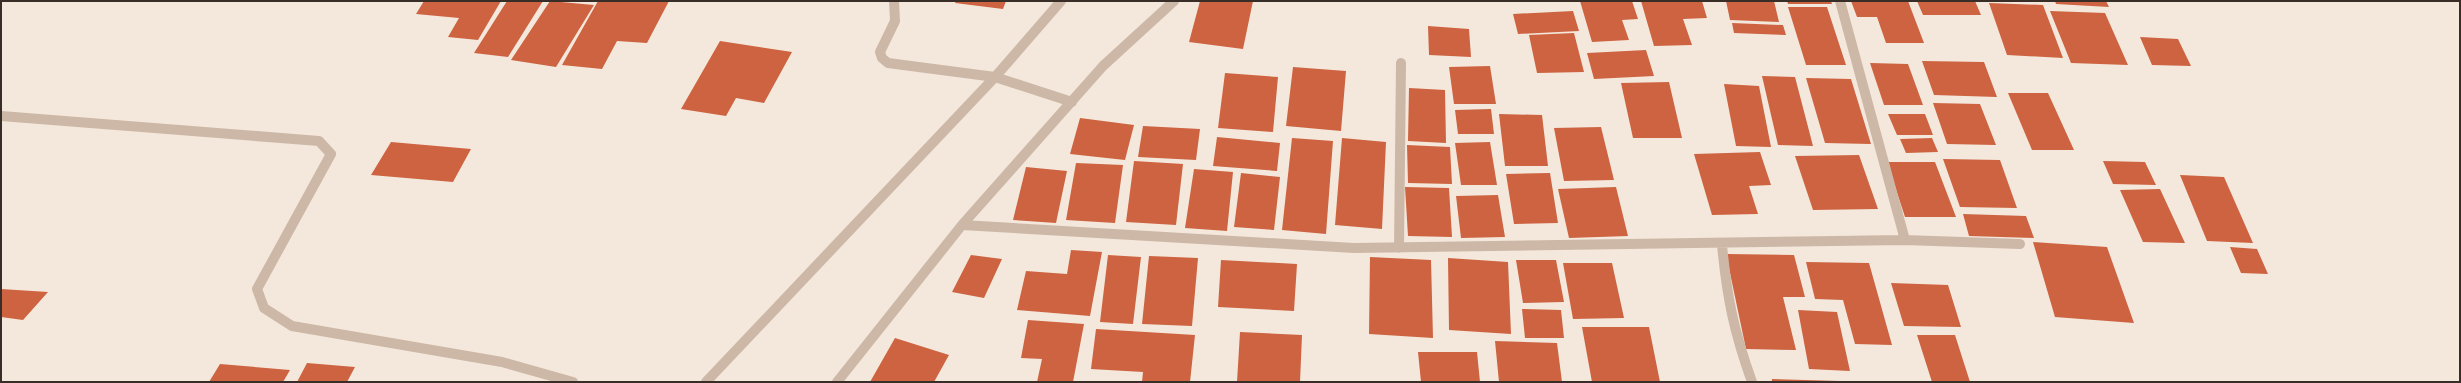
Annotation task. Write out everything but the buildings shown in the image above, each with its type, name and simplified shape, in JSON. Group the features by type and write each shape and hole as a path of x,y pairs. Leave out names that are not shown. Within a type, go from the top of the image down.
{"street":[{"path":"894,1 898,11 897,20 880,52 882,58 888,63 995,77 1072,102"},
{"path":"706,382 995,77 1061,1"},
{"path":"837,382 962,225 1103,66 1174,1"},
{"path":"1840,1 1906,240"},
{"path":"1399,248 1401,63"},
{"path":"1,116 319,141 331,154 256,289 264,308 292,326 502,362 573,382"},
{"path":"962,225 1354,248 1722,244 1906,240 2020,244"},
{"path":"1722,244 1727,298 1736,338 1752,382"}]}
